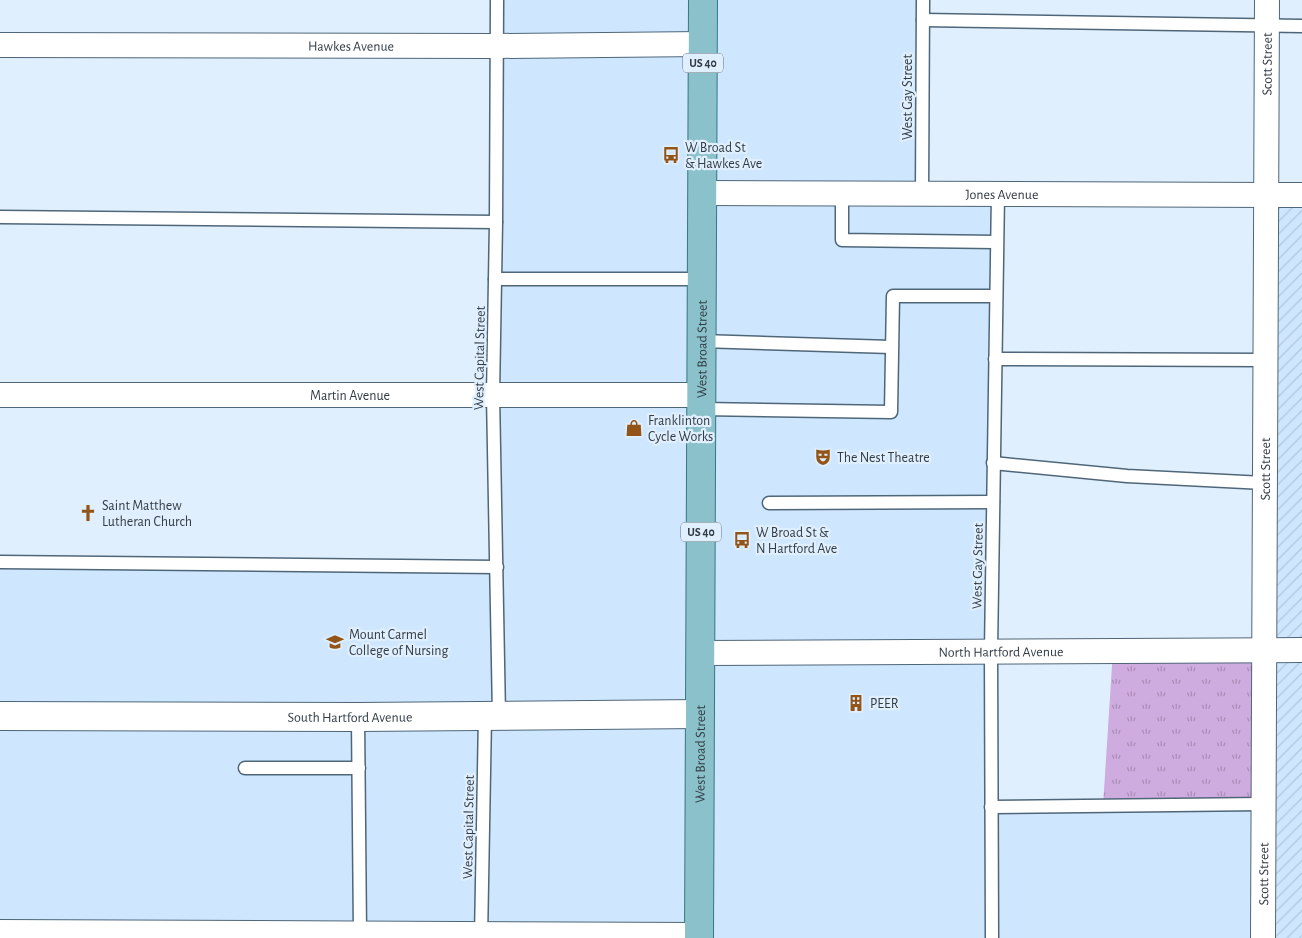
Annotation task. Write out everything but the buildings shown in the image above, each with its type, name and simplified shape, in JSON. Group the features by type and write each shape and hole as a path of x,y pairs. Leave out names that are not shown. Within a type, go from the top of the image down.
{"main road":[{"name":"West Broad Street","path":"699,936 703,0"}],"street":[{"name":"Scott Street","path":"1263,938 1267,0"},
{"name":"Hawkes Avenue","path":"0,45 496,46 703,44"},
{"name":"Jones Avenue","path":"703,193 1302,195"},
{"name":"Martin Avenue","path":"0,395 493,395 701,402"},
{"name":"North Hartford Avenue","path":"700,653 1302,650"},
{"name":"South Hartford Avenue","path":"0,716 358,717 700,714"},
{"path":"0,932 202,936 360,934 481,937 699,936"}],"lane":[{"name":"West Capital Street","path":"481,937 497,567 493,395 497,0"},
{"name":"West Gay Street","path":"922,194 923,0"},
{"path":"922,20 1302,26"},
{"path":"842,194 842,240 996,242"},
{"name":"West Gay Street","path":"992,938 991,651 998,194"},
{"path":"0,217 496,222"},
{"path":"495,279 701,279"},
{"path":"701,402 891,412 893,296 996,296"},
{"path":"701,341 891,347"},
{"path":"995,359 1265,360"},
{"path":"993,463 1126,476 1264,483"},
{"path":"769,502 993,502"},
{"path":"0,562 497,567"},
{"path":"358,717 360,934"},
{"path":"245,768 359,768"},
{"path":"991,807 1264,804"}],"shaded area":[{"path":"497,0 923,0 922,194 998,194 991,807 1263,804 1263,938 202,938 0,932 0,562 497,566"},
{"path":"1266,195 1302,195 1302,938 1263,938"}],"green space":[{"path":"1113,650 1263,650 1263,804 1103,806"}],"place":[{"name":"W Broad St & Hawkes Ave","path":"671,155"},
{"name":"Franklinton Cycle Works","path":"634,428"},
{"name":"The Nest Theatre","path":"823,457"},
{"name":"Saint Matthew Lutheran Church","path":"88,513"},
{"name":"W Broad St & N Hartford Ave","path":"742,540"},
{"name":"Mount Carmel College of Nursing","path":"335,642"},
{"name":"PEER","path":"856,703"}]}
